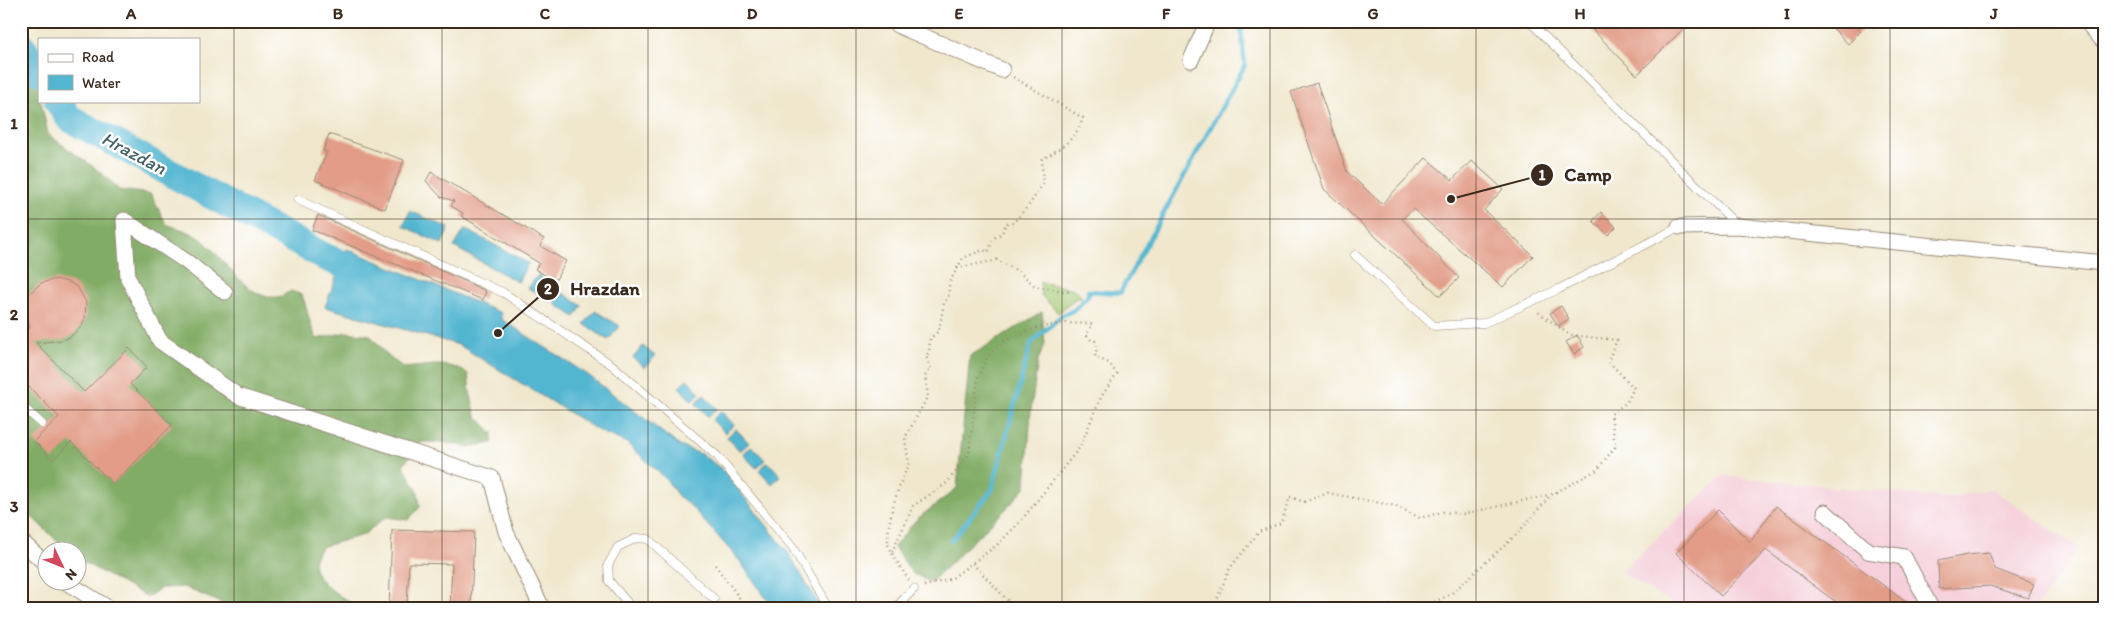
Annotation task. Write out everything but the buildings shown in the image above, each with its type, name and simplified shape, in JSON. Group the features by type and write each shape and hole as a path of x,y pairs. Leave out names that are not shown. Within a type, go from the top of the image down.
{"street":[{"path":"1191,60 1208,21"},
{"path":"2086,21 2104,42"},
{"path":"896,23 1002,70"},
{"path":"225,292 187,262 124,220 128,278 160,341 238,396 492,478 506,532 542,608"},
{"path":"1679,227 1738,226 2104,262"},
{"path":"1825,512 1868,550 1904,557 1931,608"},
{"path":"21,541 38,557"},
{"path":"82,592 108,608"}],"lane":[{"path":"1530,21 1738,226"},
{"path":"298,200 504,293 612,365 717,456 792,548 828,608"},
{"path":"1355,255 1434,326 1484,323 1527,304 1679,227"},
{"path":"21,405 42,424"},
{"path":"627,606 609,581 608,565 618,546 637,538 648,539 714,599"},
{"path":"895,608 914,589"}],"path":[{"path":"892,552 913,506 946,483 969,454 978,377 988,356 1004,341 1036,328 1064,323 1092,324 1086,335 1095,341 1097,348 1095,357 1110,363 1117,374 1101,397 1080,447 1020,522 996,546 951,579 914,589 892,552 888,545 893,511 902,477 909,466 904,438 928,396 925,376 931,369 926,356 929,352 930,338 939,331 944,302 949,295 948,283 963,258 983,250 988,252 994,238 1002,233 1006,223 1013,223 1028,205 1043,184 1042,159 1062,148 1078,132 1083,118 1002,70"},
{"path":"957,268 997,260 1018,271 1035,286 1070,292"},
{"path":"1197,608 1215,604 1230,568 1260,532 1281,523 1290,497 1304,502 1328,494 1396,506 1420,518 1443,512 1463,514 1551,495 1597,470 1615,447 1611,414 1627,402 1634,388 1608,361 1617,340 1570,335 1527,304"},
{"path":"1375,608 1432,603 1452,594 1517,534 1551,495"},
{"path":"972,563 1015,608"},
{"path":"715,565 747,608"}],"shaded area":[{"path":"1723,476 1946,498 1991,489 2079,548 2036,608 1680,608 1621,572"}],"green space":[{"path":"21,21 26,23 38,83 38,102 41,102 48,134 94,168 119,190 151,194 166,224 192,233 204,242 233,273 254,291 265,296 279,297 291,291 302,295 312,329 317,339 347,332 370,335 389,357 404,368 445,365 468,374 476,416 493,433 492,443 469,447 442,442 422,442 403,465 418,492 420,507 408,520 386,517 363,535 321,547 314,561 317,575 330,588 359,608 233,608 184,587 161,588 147,597 88,565 88,542 58,542 21,507"},
{"path":"1040,282 1074,289 1082,297 1075,299 1058,313 1041,295"},
{"path":"1042,312 1045,344 1038,360 1031,409 1026,486 1011,504 931,582 913,574 894,547 916,520 957,488 970,356"}],"water":[{"path":"410,211 449,228 442,244 403,226"},
{"path":"465,229 528,263 518,282 454,247"},
{"path":"347,249 501,313 501,319 588,375 680,446 701,454 723,470 787,551 821,608 773,608 739,560 688,503 678,496 666,479 627,443 599,431 459,345 325,307"},
{"path":"538,275 559,290 552,302 528,288"},
{"path":"563,293 582,306 575,317 555,304"},
{"path":"595,311 620,326 608,340 584,324"},
{"path":"643,346 655,356 645,368 633,358"},
{"path":"687,379 700,393 692,401 679,387"},
{"path":"704,395 717,409 708,417 695,403"},
{"path":"721,411 734,425 725,433 712,420"},
{"path":"736,429 749,443 740,451 727,437"},
{"path":"752,446 765,460 756,468 743,454"},
{"path":"768,462 781,476 772,484 759,470"}],"waterway":[{"path":"951,541 992,490 1031,343 1061,316 1074,310 1088,296 1088,291 1120,293 1245,65 1240,21"},
{"name":"Hrazdan","path":"21,45 38,70"},
{"name":"Hrazdan","path":"59,102 69,118 325,257 376,278"}],"place":[{"name":"Camp","path":"1451,199"},
{"name":"Hrazdan","path":"498,333"}]}
